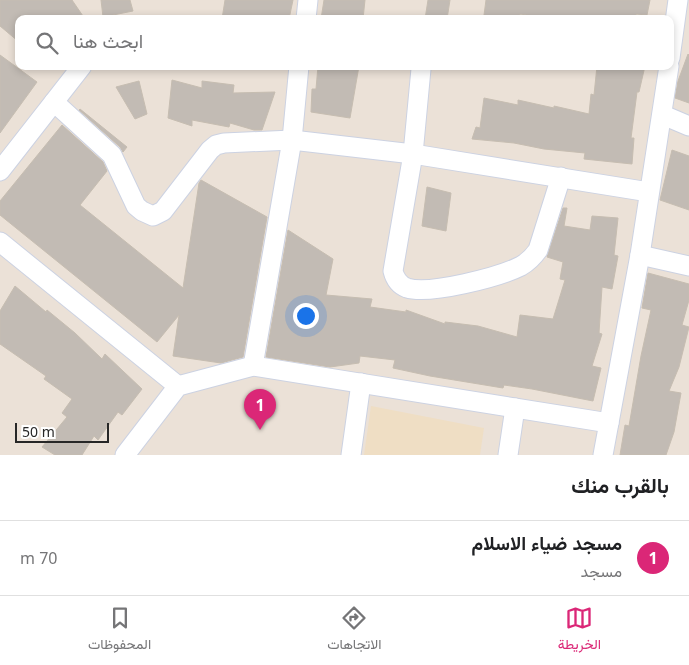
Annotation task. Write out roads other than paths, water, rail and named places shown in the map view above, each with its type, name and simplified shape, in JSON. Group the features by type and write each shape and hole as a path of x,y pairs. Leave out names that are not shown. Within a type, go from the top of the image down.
{"street":[{"path":"306,15 308,0"},
{"path":"674,29 678,0"},
{"path":"0,171 79,70"},
{"path":"254,366 292,140 299,70"},
{"path":"421,70 413,154 392,271 401,285 419,290 444,287 495,276 530,260 538,250 561,177"},
{"path":"603,455 640,255 669,70"},
{"path":"54,102 107,149 115,159 136,206 153,216 163,211 202,159 216,145 224,143 292,140 413,154 649,192"},
{"path":"663,115 689,126"},
{"path":"0,242 178,386"},
{"path":"640,255 689,266"},
{"path":"126,455 178,386 254,366 609,423"},
{"path":"351,455 361,383"},
{"path":"508,455 515,408"}],"place":[{"name":"مسجد ضياء الاسلام","path":"260,430"}]}
